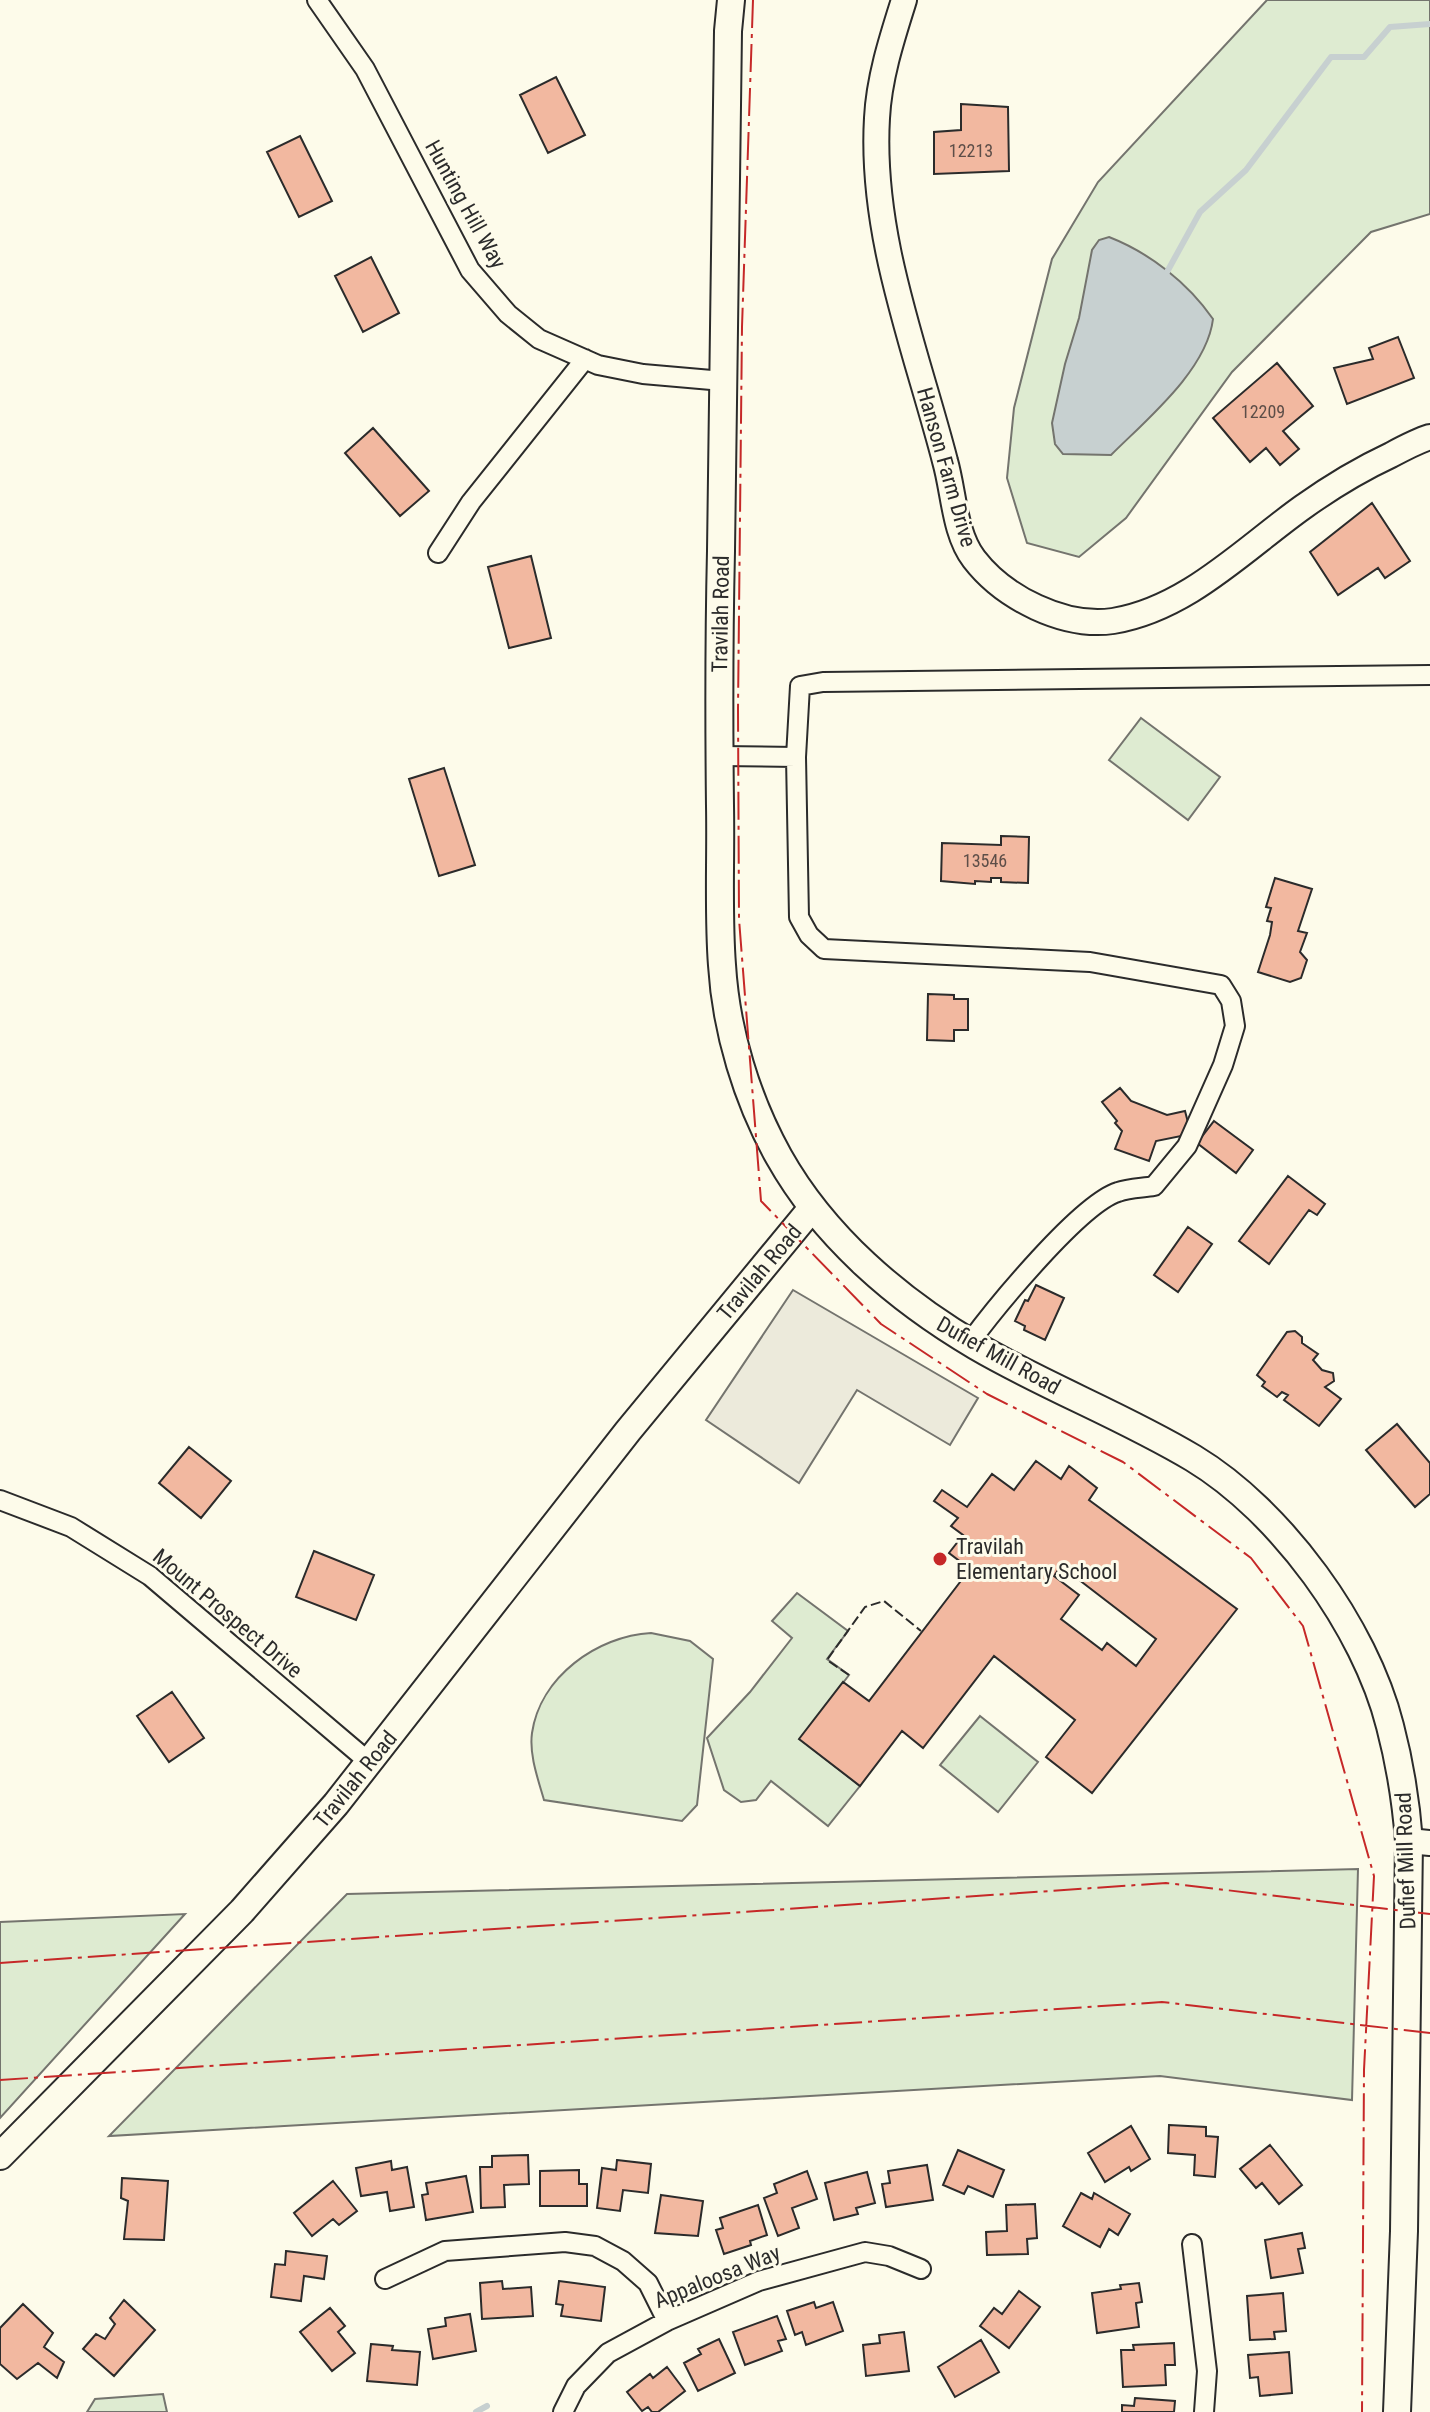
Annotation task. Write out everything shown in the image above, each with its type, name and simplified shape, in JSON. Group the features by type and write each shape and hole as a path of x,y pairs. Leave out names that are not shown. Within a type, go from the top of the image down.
{"main road":[{"name":"Travilah Road","path":"0,2156 242,1911 336,1804 628,1431 812,1208 779,1158 753,1104 736,1051 722,969 723,381 731,0"},
{"name":"Dufief Mill Road","path":"812,1208 855,1256 929,1316 970,1342 1195,1459 1251,1502 1309,1566 1355,1637 1389,1720 1420,1842 1397,2412"}],"street":[{"name":"Hunting Hill Way","path":"317,0 365,69 470,270 508,314 539,339 598,365 643,374 723,381"},
{"name":"Hanson Farm Drive","path":"904,0 888,52 877,116 882,218 900,303 946,462 959,523 974,558 1002,585 1028,604 1076,621 1111,621 1154,610 1212,576 1304,506 1363,468 1430,437"},
{"path":"438,553 471,502 585,359"},
{"path":"970,1342 1043,1255 1097,1204 1117,1192 1154,1186 1187,1146 1223,1065 1235,1026 1231,1001 1221,985 1090,962 824,949 809,935 799,917 796,757 800,686 823,682 1430,675"},
{"path":"720,756 796,757"},
{"name":"Mount Prospect Drive","path":"0,1500 71,1527 150,1576 369,1762"},
{"path":"385,2279 445,2251 565,2242 595,2246 623,2261 648,2283 667,2321"},
{"path":"1192,2244 1207,2371 1204,2412"},
{"name":"Appaloosa Way","path":"563,2412 576,2386 608,2353 667,2321 759,2281 865,2252 889,2256 921,2269"}],"green space":[{"path":"1267,0 1430,0 1430,214 1371,232 1232,372 1126,518 1079,557 1027,543 1007,478 1014,408 1052,259 1098,182"},
{"path":"1141,718 1220,777 1188,820 1109,760"},
{"path":"797,1593 848,1631 827,1659 849,1675 800,1739 860,1786 828,1826 771,1781 756,1800 741,1802 724,1790 707,1738 750,1692 792,1638 772,1621"},
{"path":"651,1633 690,1641 713,1659 697,1805 682,1821 544,1800 531,1741 537,1713 546,1694 574,1663 592,1651 611,1642"},
{"path":"980,1716 1038,1762 998,1812 940,1765"},
{"path":"1358,1869 1352,2100 1160,2076 109,2136 347,1894"},
{"path":"185,1914 0,2118 0,1922"},
{"path":"163,2394 167,2412 87,2412 95,2399"}],"shaded area":[{"path":"1109,237 1167,270 1192,293 1213,319 1208,338 1187,375 1111,455 1063,454 1055,444 1052,423 1079,318 1092,250 1099,240"},
{"path":"793,1290 978,1398 950,1445 857,1390 799,1483 706,1420"}],"building":[{"path":"556,77 585,135 548,153 520,95"},
{"path":"961,104 1008,107 1009,171 934,174 934,132 961,130"},
{"path":"300,136 332,201 299,217 267,152"},
{"path":"371,257 399,313 363,332 335,276"},
{"path":"1398,337 1414,378 1347,404 1334,368 1373,359 1369,348"},
{"path":"1277,363 1313,406 1283,431 1299,449 1280,465 1266,448 1250,462 1213,418"},
{"path":"373,428 429,491 400,516 345,453"},
{"path":"1372,503 1410,561 1385,578 1378,568 1338,595 1310,552"},
{"path":"531,556 551,638 509,648 488,567"},
{"path":"444,768 475,865 439,876 409,779"},
{"path":"1001,836 1029,837 1028,883 1001,882 1001,878 991,878 991,882 975,881 975,884 941,881 942,843 1001,845"},
{"path":"1275,878 1312,889 1298,931 1307,933 1300,952 1307,960 1301,978 1290,982 1258,972 1270,935 1272,922 1267,921 1271,908 1266,907"},
{"path":"928,994 968,999 968,1030 954,1030 954,1041 927,1040"},
{"path":"1120,1088 1131,1101 1167,1115 1185,1111 1191,1134 1156,1141 1149,1161 1115,1149 1122,1131 1102,1102"},
{"path":"1214,1121 1253,1150 1236,1173 1197,1143"},
{"path":"1288,1176 1325,1204 1317,1215 1309,1210 1269,1264 1239,1241"},
{"path":"1188,1227 1212,1244 1178,1292 1154,1275"},
{"path":"1036,1285 1064,1298 1045,1340 1024,1330 1025,1326 1015,1321"},
{"path":"1295,1331 1302,1337 1302,1343 1318,1354 1313,1360 1322,1370 1333,1373 1334,1381 1325,1387 1341,1399 1319,1426 1284,1400 1288,1395 1282,1392 1277,1397 1262,1386 1265,1382 1257,1375 1287,1332"},
{"path":"1397,1424 1430,1463 1430,1494 1415,1507 1366,1450"},
{"path":"189,1447 231,1481 201,1518 159,1483"},
{"path":"1036,1461 1061,1479 1069,1466 1097,1488 1089,1500 1237,1609 1092,1793 1046,1757 1075,1720 994,1656 923,1748 902,1731 860,1786 799,1739 843,1682 869,1701 970,1569 949,1553 963,1535 951,1526 958,1518 934,1501 942,1490 967,1507 992,1474 1014,1490","holes":["1061,1566 1156,1639 1136,1666 1107,1643 1102,1650 1061,1619 1079,1595 1054,1576"]},
{"path":"314,1551 374,1575 356,1620 296,1597"},
{"path":"172,1692 204,1738 169,1762 137,1716"},
{"path":"1169,2125 1206,2127 1206,2136 1218,2137 1215,2177 1194,2175 1195,2155 1168,2153"},
{"path":"1131,2126 1150,2159 1131,2171 1129,2167 1105,2182 1088,2153"},
{"path":"1270,2145 1302,2185 1279,2204 1262,2183 1256,2188 1240,2169"},
{"path":"958,2150 1004,2170 993,2197 968,2186 964,2194 943,2185"},
{"path":"528,2155 529,2184 504,2185 505,2207 481,2208 480,2167 492,2167 492,2156"},
{"path":"617,2160 651,2164 648,2193 623,2190 620,2211 597,2208 602,2168 616,2170"},
{"path":"391,2161 392,2170 407,2167 414,2207 390,2211 387,2192 361,2196 356,2168"},
{"path":"927,2165 933,2200 886,2207 882,2184 890,2183 888,2171"},
{"path":"579,2170 579,2184 587,2184 587,2206 540,2206 540,2171"},
{"path":"807,2171 817,2199 792,2208 799,2228 778,2236 764,2198 777,2193 774,2184"},
{"path":"867,2172 875,2203 856,2208 858,2214 834,2220 825,2183"},
{"path":"466,2176 473,2212 426,2220 422,2195 428,2194 426,2183"},
{"path":"122,2178 168,2181 164,2240 124,2239 128,2201 121,2198"},
{"path":"333,2181 357,2211 339,2225 333,2219 312,2236 294,2213"},
{"path":"1081,2193 1092,2199 1094,2193 1130,2214 1118,2235 1109,2229 1100,2247 1063,2226"},
{"path":"661,2195 703,2201 698,2236 655,2233"},
{"path":"1035,2204 1037,2238 1027,2239 1028,2254 987,2255 986,2232 1007,2231 1006,2205"},
{"path":"758,2205 767,2235 750,2241 751,2245 724,2254 716,2230 723,2228 720,2218"},
{"path":"1302,2233 1305,2248 1298,2249 1303,2273 1271,2278 1265,2240"},
{"path":"286,2251 327,2256 324,2279 304,2276 301,2301 271,2297 275,2264 285,2265"},
{"path":"502,2281 503,2289 531,2287 533,2316 482,2319 480,2283"},
{"path":"559,2281 605,2287 601,2321 561,2316 563,2305 556,2304"},
{"path":"1139,2283 1142,2302 1136,2303 1139,2327 1097,2333 1092,2293"},
{"path":"1019,2291 1040,2307 1009,2348 980,2326 994,2308 1002,2314"},
{"path":"1283,2293 1286,2331 1274,2332 1275,2339 1250,2340 1247,2296"},
{"path":"124,2300 155,2330 114,2376 83,2349 96,2334 105,2339 115,2324 110,2318"},
{"path":"814,2302 816,2308 833,2302 843,2331 806,2345 802,2332 795,2335 787,2311"},
{"path":"23,2304 53,2333 44,2347 64,2362 57,2378 38,2363 17,2379 0,2364 0,2328"},
{"path":"330,2308 345,2326 338,2332 355,2353 332,2371 300,2332"},
{"path":"470,2314 476,2351 433,2359 428,2329 446,2326 445,2318"},
{"path":"777,2316 786,2339 778,2341 782,2351 745,2365 733,2332"},
{"path":"904,2332 909,2371 866,2376 863,2345 880,2343 879,2335"},
{"path":"719,2339 735,2373 698,2391 684,2363 701,2354 698,2349"},
{"path":"981,2340 999,2372 955,2397 938,2367"},
{"path":"1174,2343 1175,2365 1165,2365 1166,2385 1123,2387 1121,2350 1134,2350 1133,2345"},
{"path":"371,2344 393,2346 392,2350 420,2352 417,2385 367,2381"},
{"path":"1289,2352 1292,2393 1260,2396 1258,2377 1250,2378 1248,2355"},
{"path":"667,2367 685,2391 658,2412 652,2412 648,2407 642,2411 627,2392 650,2374 653,2378"},
{"path":"1135,2398 1175,2401 1174,2412 1122,2412 1122,2405 1134,2406"}],"waterway":[{"path":"1167,272 1200,212 1246,170 1331,57 1364,57 1390,27 1430,24"},
{"path":"476,2412 487,2406"}],"fence":[{"path":"849,1675 827,1660 865,1607 884,1601 921,1631"}],"power":[{"path":"753,0 742,327 739,919 761,1201 881,1324 987,1394 1123,1462 1251,1558 1303,1626 1374,1876 1364,2070 1362,2412"},
{"path":"0,1963 1166,1883 1430,1914"},
{"path":"0,2080 1162,2002 1430,2033"}],"place":[{"name":"Travilah Elementary School","path":"940,1559"}]}
